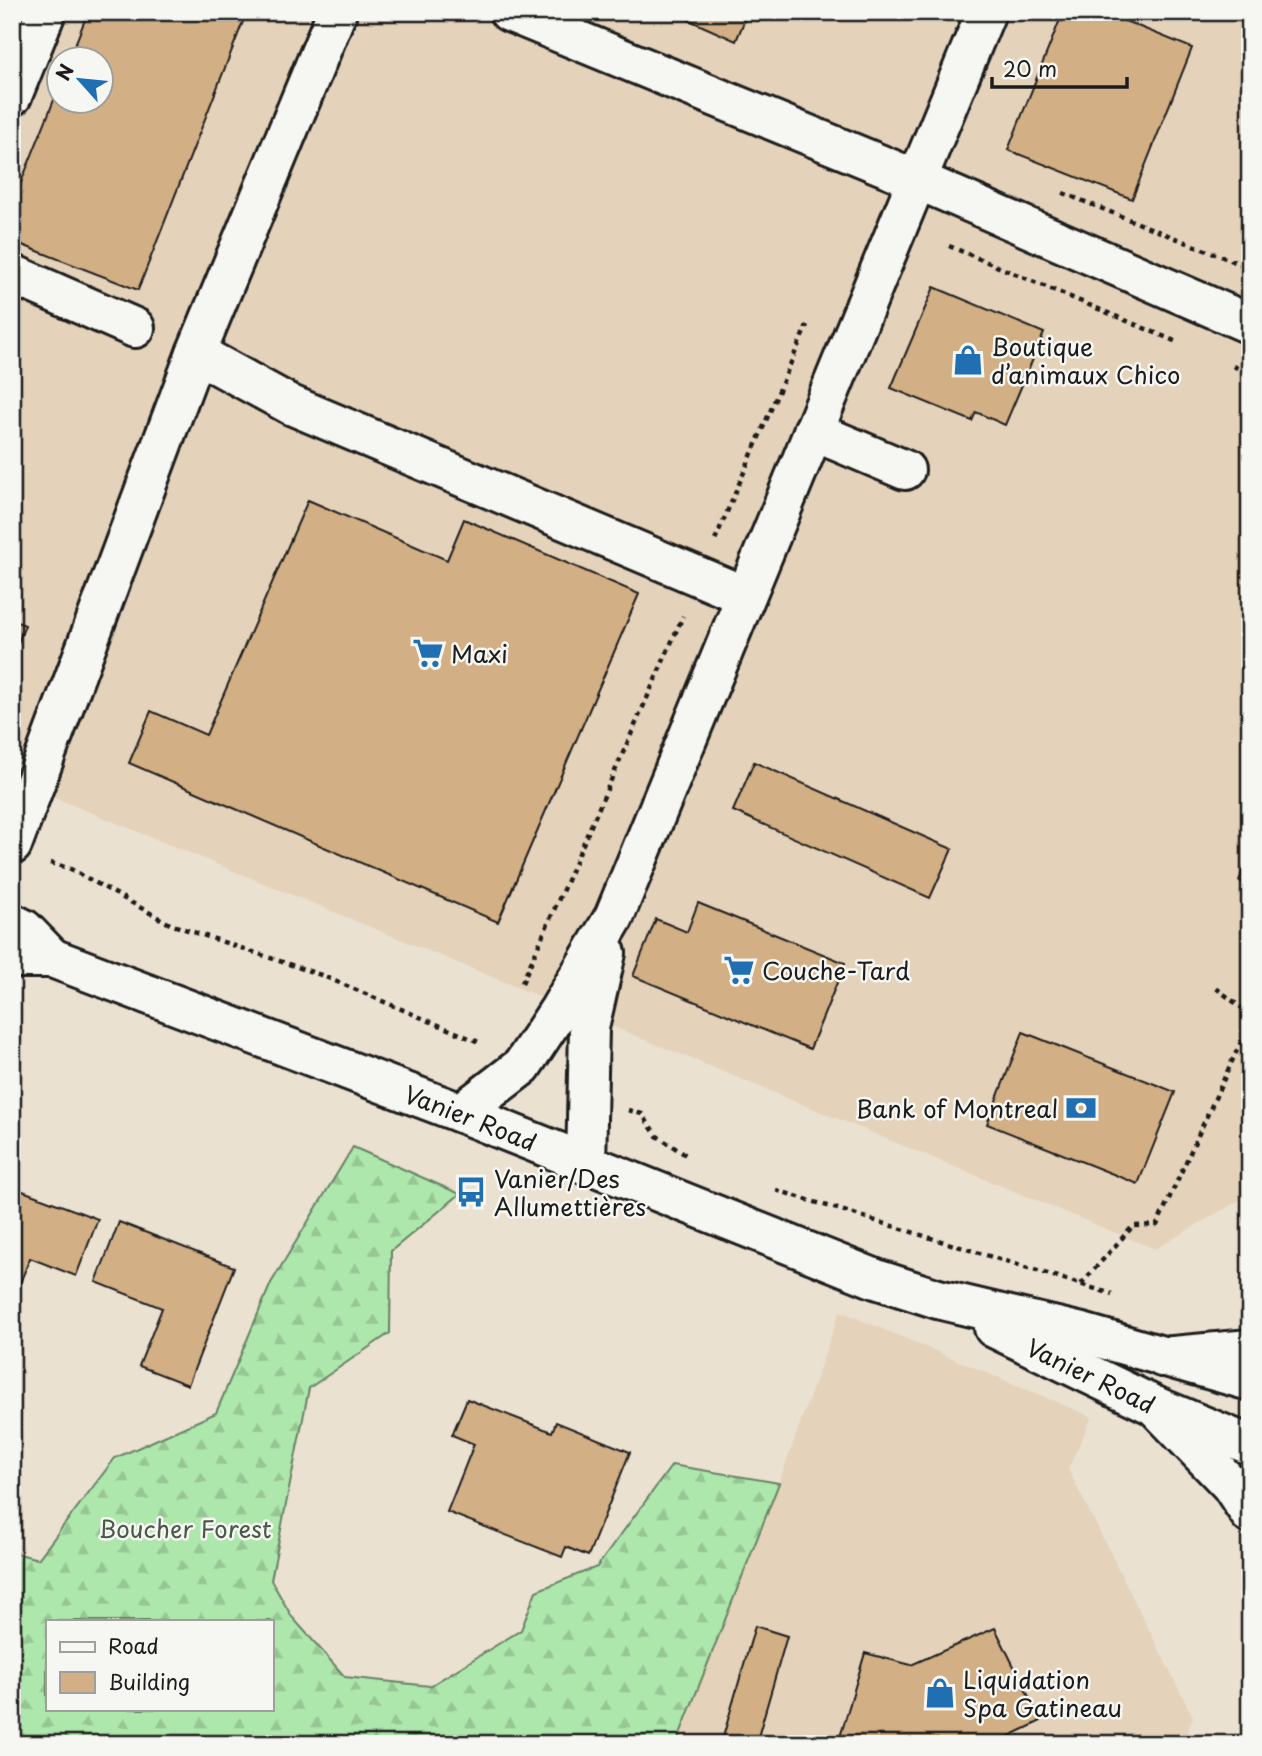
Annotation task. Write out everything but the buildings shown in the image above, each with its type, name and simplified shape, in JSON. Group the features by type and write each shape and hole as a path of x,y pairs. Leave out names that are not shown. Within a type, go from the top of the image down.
{"main road":[{"path":"12,96 46,12"},
{"path":"12,845 196,354 337,12"},
{"path":"509,12 918,180 1250,324"},
{"path":"461,1113 522,1066 614,917 986,12"},
{"path":"12,274 135,328"},
{"path":"196,354 291,405 745,596"},
{"path":"813,431 905,470"},
{"path":"586,1165 589,1028 614,917"},
{"name":"Vanier Road","path":"12,923 24,929 52,957 461,1113 876,1279 938,1299 1250,1381"},
{"path":"12,958 52,957"},
{"name":"Vanier Road","path":"938,1299 1155,1406 1250,1445"},
{"path":"1162,1357 1250,1349"},
{"path":"1155,1406 1231,1485 1250,1514"}],"path":[{"path":"1058,191 1250,268"},
{"path":"948,246 1180,344"},
{"path":"712,547 807,325"},
{"path":"1231,365 1244,371"},
{"path":"520,989 687,607"},
{"path":"1216,988 1250,1014"},
{"path":"1081,1284 1133,1226 1157,1225 1250,1022"},
{"path":"480,1042 489,1033"}],"shaded area":[{"path":"12,12 1250,12 1250,1194 1155,1249 12,780"},
{"path":"840,1311 1092,1417 1068,1469 1193,1717 1183,1744 676,1744 779,1483"}],"green space":[{"name":"Boucher Forest","path":"353,1147 460,1194 391,1251 390,1333 309,1388 271,1580 292,1617 345,1677 430,1686 521,1630 536,1591 597,1567 672,1465 779,1483 676,1744 12,1744 12,1552 38,1559 115,1458 216,1413 271,1283"}],"place":[{"name":"Boutique d’animaux Chico","path":"968,360"},
{"name":"Maxi","path":"428,653"},
{"name":"Couche-Tard","path":"739,970"},
{"name":"Bank of Montreal","path":"1081,1108"},
{"name":"Vanier/Des Allumettières","path":"471,1192"},
{"name":"Liquidation Spa Gatineau","path":"940,1693"}]}
